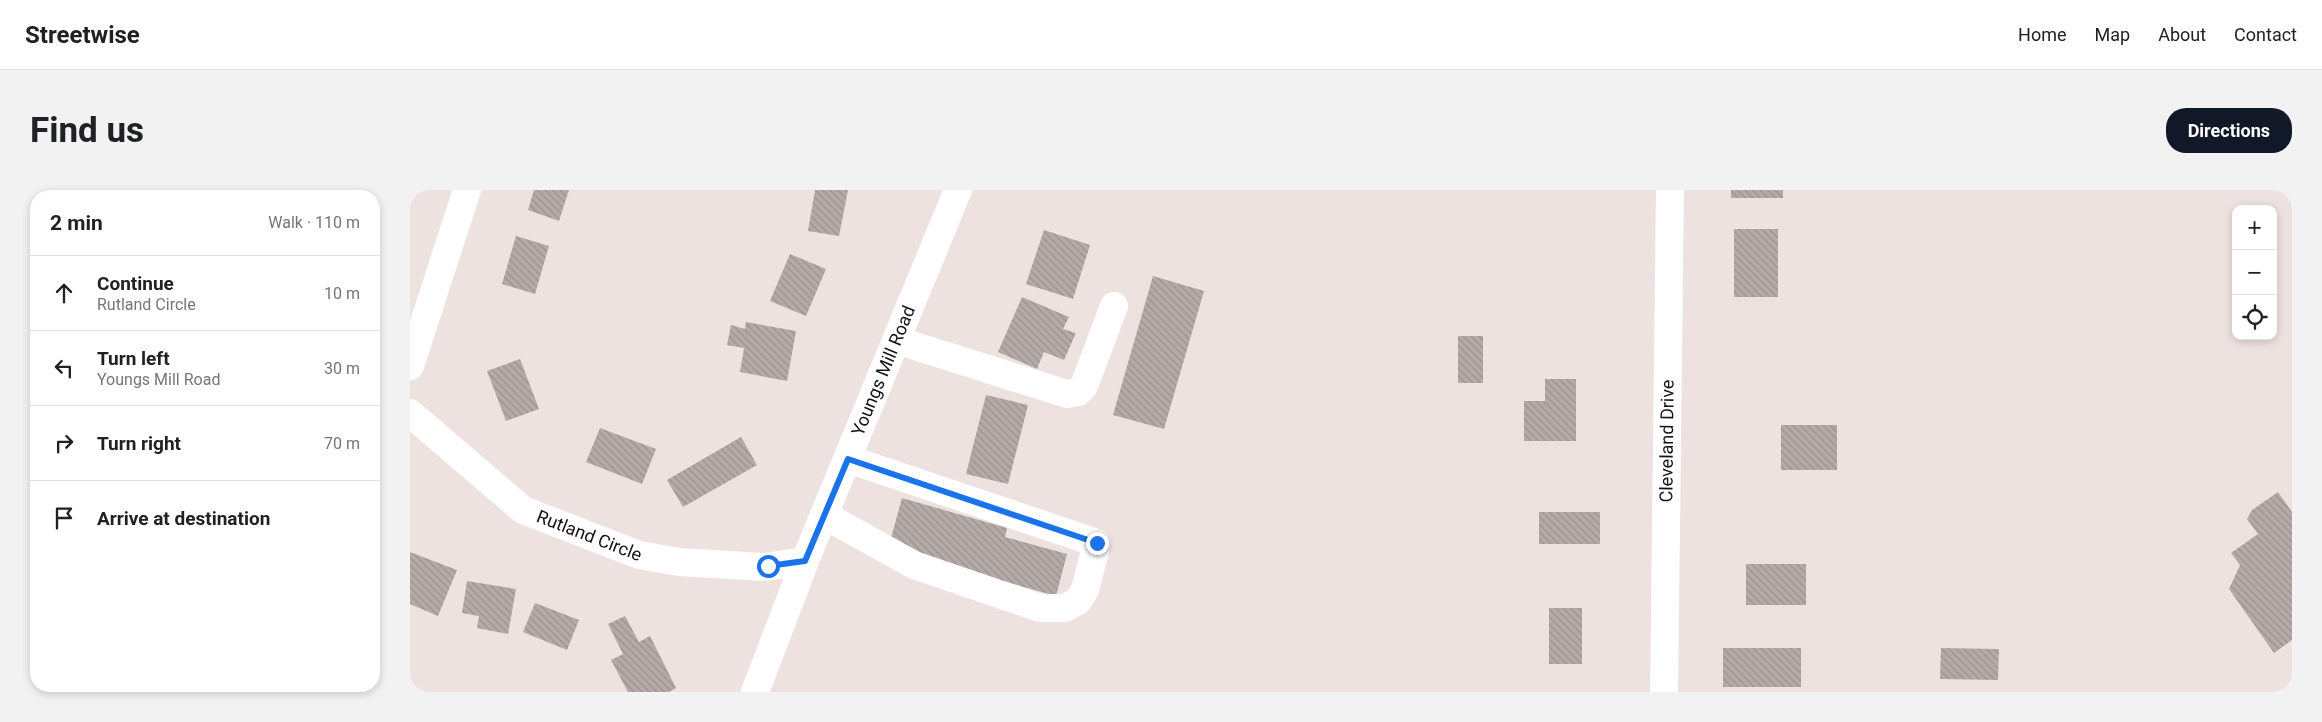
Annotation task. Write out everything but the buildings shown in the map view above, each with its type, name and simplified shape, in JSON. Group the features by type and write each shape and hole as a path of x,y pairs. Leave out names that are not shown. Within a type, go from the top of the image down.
{"street":[{"path":"410,366 467,190"},
{"name":"Youngs Mill Road","path":"755,692 805,561 958,190"},
{"name":"Cleveland Drive","path":"1664,692 1670,190"},
{"path":"896,340 1067,394 1078,392 1084,386 1114,306"},
{"name":"Rutland Circle","path":"410,413 523,510 639,555 679,562 765,567 805,561"},
{"path":"824,516 914,565 1040,608 1065,608 1078,601 1085,590 1097,543 848,459"}],"route":[{"path":"768,566 805,561 848,459 1097,543"}]}
